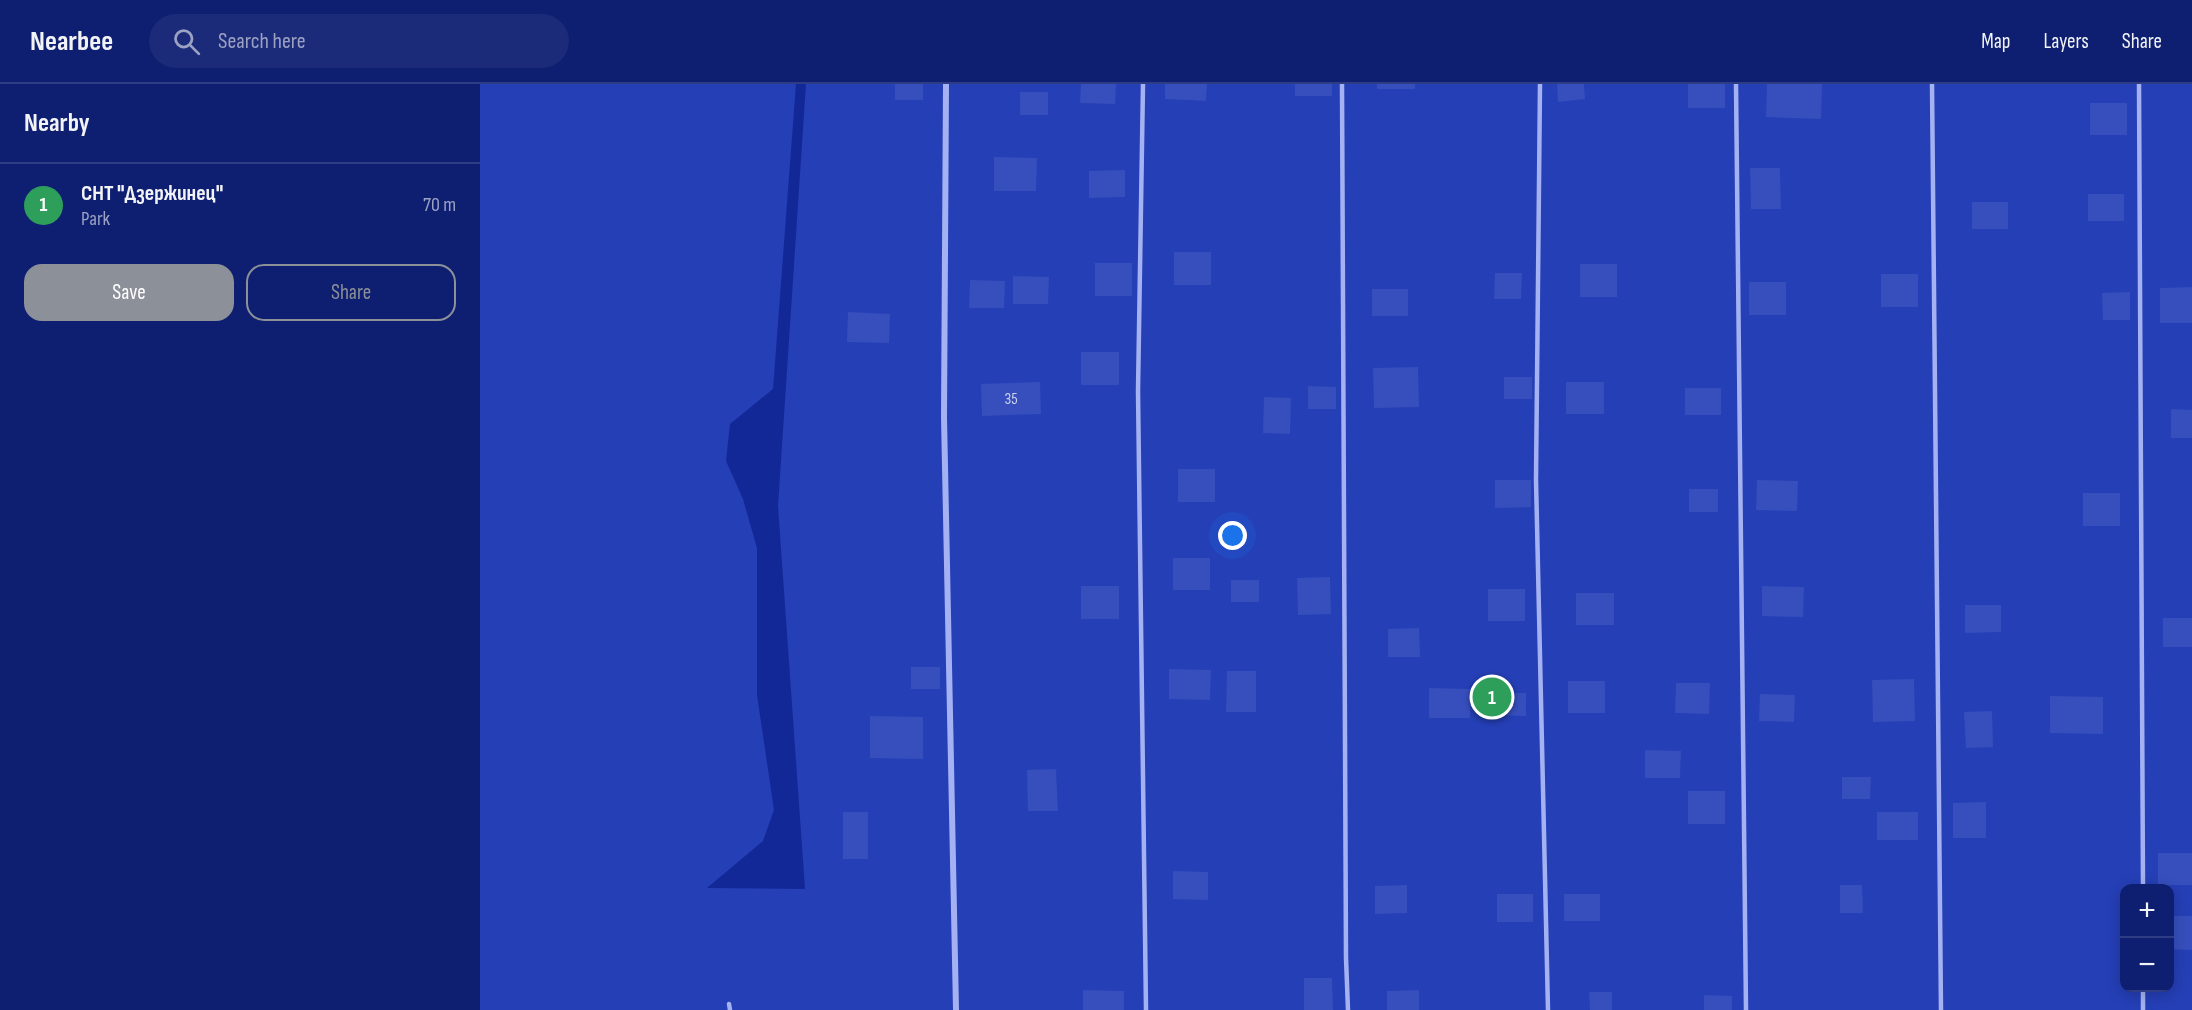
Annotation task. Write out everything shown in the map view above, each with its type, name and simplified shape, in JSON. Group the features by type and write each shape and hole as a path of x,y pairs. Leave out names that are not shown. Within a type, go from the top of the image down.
{"street":[{"path":"946,84 944,417 956,1010"}],"lane":[{"path":"1143,84 1138,391 1146,1010"},
{"path":"1342,84 1348,1010"},
{"path":"1540,84 1536,480 1548,1010"},
{"path":"1736,84 1746,1010"},
{"path":"1932,84 1941,1010"},
{"path":"2139,84 2143,884"},
{"path":"2143,992 2143,1010"},
{"path":"729,1004 730,1010"}],"shaded area":[{"path":"480,84 796,84 773,389 730,424 726,461 743,499 757,548 757,695 774,810 763,841 707,888 805,889 778,506 806,84 2192,84 2192,1010 480,1010"}],"building":[{"path":"895,84 923,84 923,100 895,100"},
{"path":"1081,84 1116,84 1115,104 1080,103"},
{"path":"1165,84 1207,84 1206,101 1165,99"},
{"path":"1295,84 1332,84 1332,96 1295,96"},
{"path":"1377,84 1415,84 1415,89 1377,89"},
{"path":"1557,84 1584,84 1585,99 1558,102"},
{"path":"1688,84 1725,84 1725,108 1688,108"},
{"path":"1767,84 1822,84 1821,119 1766,117"},
{"path":"1020,92 1048,92 1048,115 1020,115"},
{"path":"2090,103 2127,103 2127,135 2090,135"},
{"path":"994,157 1037,158 1036,191 994,191"},
{"path":"1750,168 1780,168 1781,209 1751,209"},
{"path":"1125,170 1125,197 1089,198 1089,171"},
{"path":"2088,194 2124,194 2124,221 2088,221"},
{"path":"1972,202 2008,202 2008,229 1972,229"},
{"path":"1174,252 1211,252 1211,285 1174,285"},
{"path":"1095,263 1132,263 1132,296 1095,296"},
{"path":"1580,264 1617,264 1617,297 1580,297"},
{"path":"1495,273 1522,273 1521,299 1494,299"},
{"path":"1881,274 1918,274 1918,307 1881,307"},
{"path":"1013,276 1049,277 1048,304 1013,304"},
{"path":"970,280 1005,281 1004,308 969,308"},
{"path":"1749,282 1786,282 1786,315 1749,315"},
{"path":"2192,287 2192,323 2160,323 2160,288"},
{"path":"1372,289 1408,289 1408,316 1372,316"},
{"path":"2130,292 2130,320 2103,320 2102,293"},
{"path":"848,312 890,314 889,343 847,342"},
{"path":"1081,352 1119,352 1119,385 1081,385"},
{"path":"1418,367 1419,407 1374,408 1373,368"},
{"path":"1504,377 1532,377 1532,399 1504,399"},
{"path":"1040,382 1041,414 982,416 981,384"},
{"path":"1566,382 1604,382 1604,414 1566,414"},
{"path":"1308,386 1336,387 1336,409 1308,409"},
{"path":"1685,388 1721,388 1721,415 1685,415"},
{"path":"1264,397 1291,398 1290,434 1263,433"},
{"path":"2171,409 2192,410 2192,438 2171,438"},
{"path":"1178,469 1215,469 1215,502 1178,502"},
{"path":"1495,480 1531,480 1531,507 1495,508"},
{"path":"1757,480 1798,481 1797,511 1756,510"},
{"path":"1689,489 1718,489 1718,512 1689,512"},
{"path":"2083,493 2120,493 2120,526 2083,526"},
{"path":"1173,558 1210,558 1210,590 1173,590"},
{"path":"1330,577 1331,614 1298,615 1297,578"},
{"path":"1231,580 1259,580 1259,602 1231,602"},
{"path":"1081,586 1119,586 1119,619 1081,619"},
{"path":"1762,586 1804,587 1803,617 1762,616"},
{"path":"1488,589 1525,589 1525,621 1488,621"},
{"path":"1576,593 1614,593 1614,625 1576,625"},
{"path":"1965,605 2001,605 2001,632 1965,633"},
{"path":"2163,618 2192,618 2192,647 2163,647"},
{"path":"1419,628 1420,657 1388,657 1388,629"},
{"path":"911,667 940,667 940,689 911,689"},
{"path":"1169,669 1211,670 1210,700 1169,699"},
{"path":"1227,671 1256,671 1256,712 1226,712"},
{"path":"1914,679 1915,721 1873,722 1872,680"},
{"path":"1568,681 1605,681 1605,713 1568,713"},
{"path":"1676,683 1710,683 1709,714 1675,713"},
{"path":"1429,688 1471,689 1470,718 1429,718"},
{"path":"1498,693 1526,693 1526,716 1498,715"},
{"path":"1760,694 1795,695 1794,722 1759,721"},
{"path":"2050,696 2103,697 2103,734 2050,733"},
{"path":"1992,711 1993,747 1966,748 1964,712"},
{"path":"870,716 923,717 923,759 870,758"},
{"path":"1645,750 1681,751 1680,778 1645,778"},
{"path":"1056,769 1058,811 1028,811 1027,770"},
{"path":"1842,777 1871,777 1870,799 1842,799"},
{"path":"1688,791 1725,791 1725,824 1688,824"},
{"path":"1986,802 1986,838 1953,838 1953,803"},
{"path":"843,812 868,812 868,859 843,859"},
{"path":"1877,812 1918,812 1918,840 1877,840"},
{"path":"2158,853 2192,853 2192,885 2158,884"},
{"path":"1173,871 1208,872 1208,900 1173,899"},
{"path":"1407,885 1407,913 1375,914 1375,886"},
{"path":"1840,885 1862,885 1863,913 1840,913"},
{"path":"1497,894 1533,894 1533,922 1497,922"},
{"path":"1564,894 1600,894 1600,921 1564,921"},
{"path":"2174,916 2192,916 2192,950 2174,949"},
{"path":"1304,978 1332,978 1333,1010 1304,1010"},
{"path":"1083,990 1124,991 1124,1010 1083,1010"},
{"path":"1419,990 1419,1010 1387,1010 1387,991"},
{"path":"1589,992 1612,992 1612,1010 1590,1010"},
{"path":"1704,995 1732,996 1732,1010 1704,1010"}],"place":[{"name":"СНТ \"Дзержинец\"","path":"1492,697"}]}
